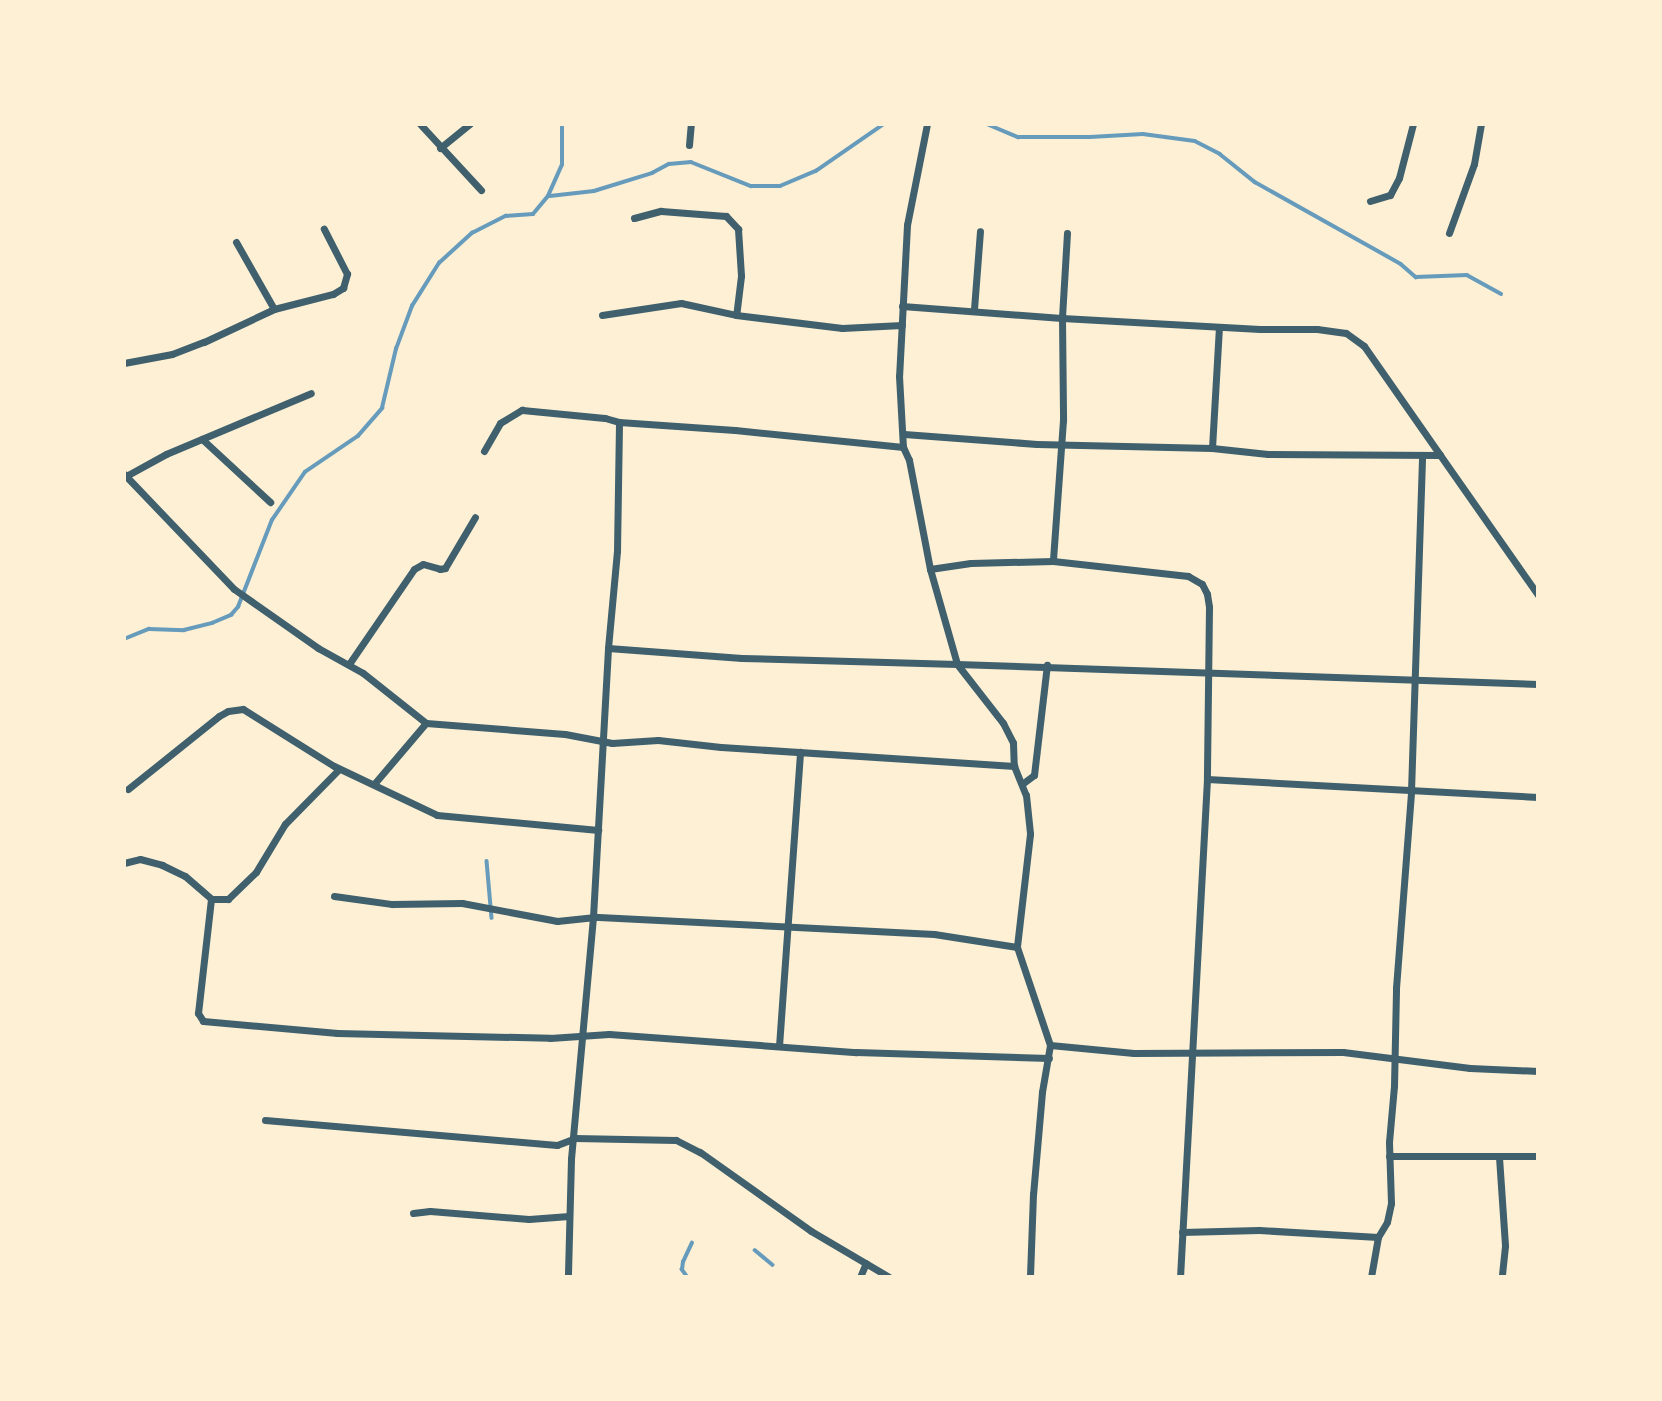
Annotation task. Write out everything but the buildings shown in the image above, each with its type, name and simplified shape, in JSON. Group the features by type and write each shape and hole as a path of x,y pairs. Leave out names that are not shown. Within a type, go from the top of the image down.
{"street":[{"path":"420,124 481,190"},
{"path":"440,148 470,124"},
{"path":"689,145 691,124"},
{"path":"927,124 907,225 899,376 903,447 909,460 930,569 957,664 1003,723 1013,743 1014,766 1022,784 1030,834 1017,947 1050,1045 1042,1093 1033,1194 1030,1277"},
{"path":"1370,201 1390,195 1399,178 1413,124"},
{"path":"1449,233 1475,164 1481,124"},
{"path":"634,218 661,211 726,216 738,229 741,276 736,315"},
{"path":"124,363 172,354 275,309 333,294 343,288 347,274 324,229"},
{"path":"974,309 980,231"},
{"path":"1053,561 1061,445 1062,318 1067,233"},
{"path":"236,242 275,309"},
{"path":"602,315 681,303 736,315 842,328 902,325"},
{"path":"902,306 1219,327 1317,329 1353,337 1364,346 1538,595"},
{"path":"1212,448 1219,327"},
{"path":"311,393 125,475 234,589 318,648 349,664 426,723 565,734 605,742 657,740 1014,766"},
{"path":"484,452 500,423 522,410 605,418 619,422 735,430 903,447"},
{"path":"568,1277 569,1216 593,917 605,742 608,648 617,551 619,422"},
{"path":"904,434 1061,445 1212,448 1268,454 1440,455"},
{"path":"202,439 270,502"},
{"path":"1371,1277 1378,1237 1387,1222 1391,1203 1389,1156 1396,988 1411,790 1422,456"},
{"path":"349,664 414,569 423,564 446,568 475,517"},
{"path":"930,569 982,562 1053,561 1195,580 1202,584 1209,607 1208,779 1180,1277"},
{"path":"608,648 742,658 1047,665 1538,684"},
{"path":"1022,784 1034,775 1047,665"},
{"path":"128,789 202,729 235,709 253,713 339,769 437,815 598,830"},
{"path":"374,784 426,723"},
{"path":"779,1046 790,928 789,886 800,752"},
{"path":"124,863 140,859 162,865 185,876 211,899 223,900 234,895 256,872 285,824 339,769"},
{"path":"1208,779 1538,797"},
{"path":"334,896 392,904 462,903 558,921 593,917 934,934 1017,947"},
{"path":"211,899 198,1013 203,1021 337,1033 550,1038 584,1034 965,1057 1049,1058"},
{"path":"1050,1045 1094,1051 1343,1052 1470,1068 1538,1071"},
{"path":"265,1119 556,1145 575,1138 664,1138 685,1143 811,1231 889,1277"},
{"path":"1389,1156 1538,1156"},
{"path":"1499,1157 1505,1246 1502,1277"},
{"path":"413,1213 430,1211 529,1219 569,1216"},
{"path":"1182,1232 1259,1230 1378,1237"},
{"path":"860,1277 866,1263"}],"waterway":[{"path":"124,639 149,629 184,630 212,623 231,615 238,607 272,520 305,472 358,436 382,408 396,349 412,306 439,263 472,233 506,216 533,214 548,196 562,165 562,124"},
{"path":"550,196 594,191 652,173 669,164 691,162 751,186 780,186 816,171 884,124"},
{"path":"987,124 1018,137 1143,134 1195,141 1220,154 1255,182 1401,264 1416,277 1467,275 1501,294"},
{"path":"487,861 492,918"},
{"path":"687,1277 682,1270 683,1262 692,1243"},
{"path":"755,1250 773,1265"}]}
